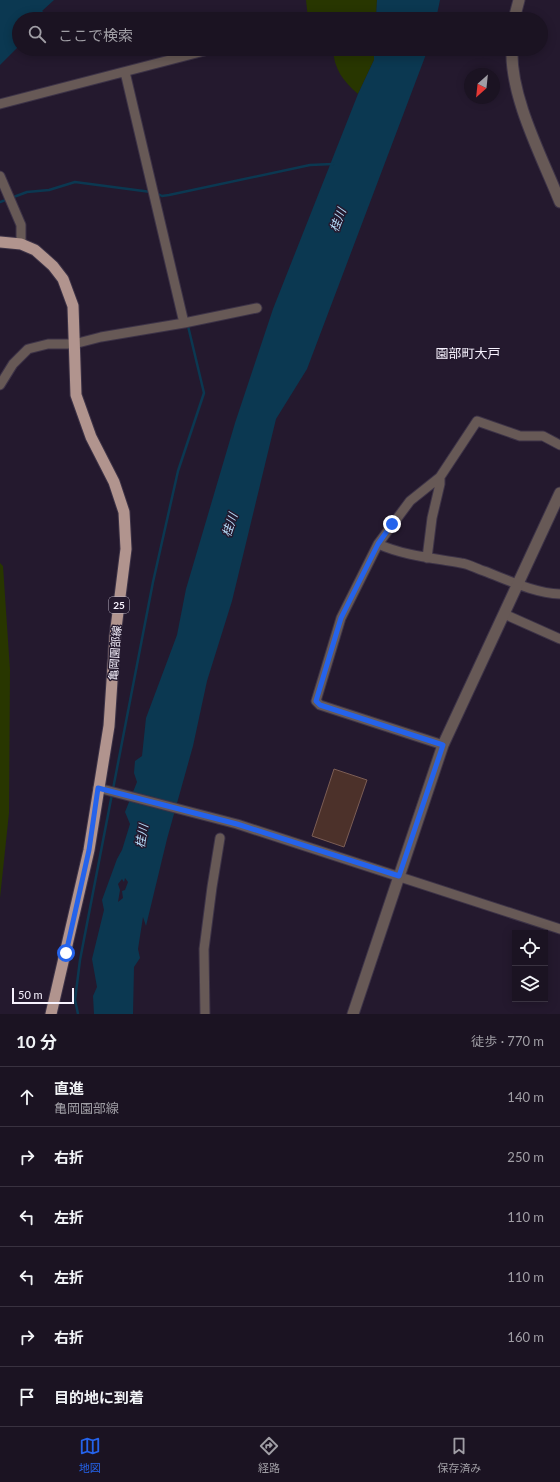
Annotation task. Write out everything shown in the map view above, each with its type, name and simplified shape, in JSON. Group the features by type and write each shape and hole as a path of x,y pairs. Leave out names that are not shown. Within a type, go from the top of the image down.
{"main road":[{"name":"亀岡園部線","path":"0,242 21,244 35,250 53,266 63,279 73,306 76,395 91,437 114,482 124,512 126,548 115,636 109,726 100,789 89,850 51,1014"}],"street":[{"path":"516,12 519,0"},
{"path":"0,104 186,56"},
{"path":"511,56 511,62 516,92 560,202"},
{"path":"125,72 184,323"},
{"path":"0,176 21,225 21,244"},
{"path":"0,385 13,364 28,349 48,344 74,344 101,337 184,323 257,308"},
{"path":"443,745 320,705 316,701 341,618 378,544 410,501 440,477 477,421 520,436 543,436 560,444"},
{"path":"427,558 432,518 440,484 440,477"},
{"path":"353,1014 443,745 560,493"},
{"path":"378,544 396,552 462,563 549,594 560,594"},
{"path":"504,614 560,639"},
{"path":"100,789 237,824 560,929"},
{"path":"205,1014 204,949 220,838"}],"green space":[{"path":"306,0 377,0 376,12 307,12"},
{"path":"334,56 374,56 374,60 358,94 340,74 335,63"},
{"path":"0,563 3,566 10,670 9,813 0,898"}],"water":[{"path":"0,0 54,0 42,11 44,12 12,12 12,53 0,65"},
{"path":"377,0 440,0 437,12 376,12"},
{"name":"桂川","path":"374,56 425,56 307,369 276,419 232,601 207,681 193,746 167,839 146,926 143,917 138,949 140,958 134,967 133,1014 94,1014 93,996 97,987 92,959 104,910 102,900 117,859 122,850 130,824 125,812 137,782 134,773 135,761 142,756 146,718 177,635 186,589 235,423 273,309 358,94 374,60","holes":["125,878 128,882 125,890 122,891 123,898 118,902 120,890 118,884 122,879 124,882"]}],"building":[{"path":"334,769 367,780 344,847 312,836"}],"waterway":[{"path":"156,193 162,196 169,195 310,165 333,164"},
{"path":"0,202 27,192 49,190 75,182 151,192"},
{"path":"113,789 153,582 178,471 204,393 188,326"},
{"path":"78,1014 75,1000 80,960 112,794"}],"district":[{"name":"園部町大戸","path":"468,353"}],"route":[{"path":"66,953 96,817 98,788 237,824 399,876 443,745 320,705 316,701 341,618 378,544 392,524"}]}
